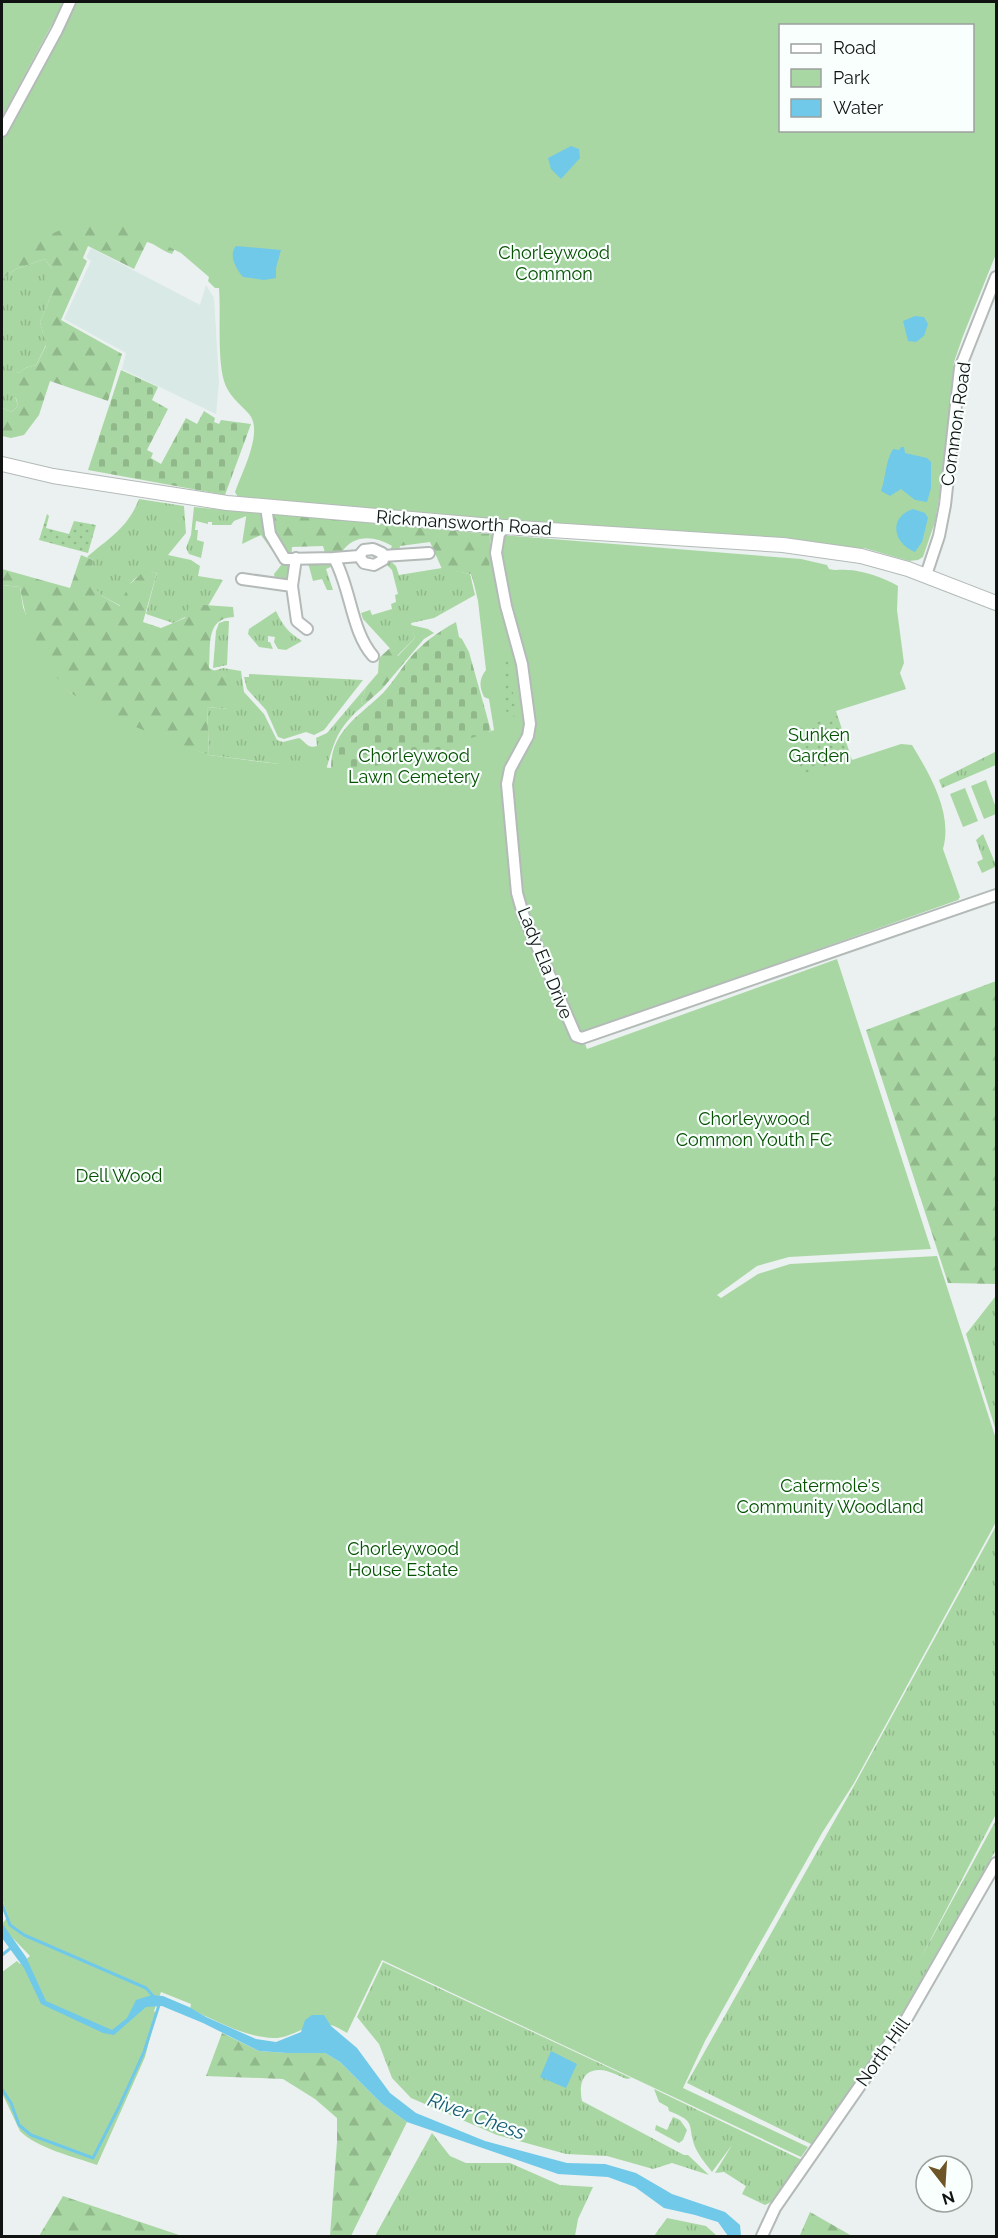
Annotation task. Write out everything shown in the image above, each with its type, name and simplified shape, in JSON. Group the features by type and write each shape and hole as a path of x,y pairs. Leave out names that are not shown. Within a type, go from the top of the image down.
{"main road":[{"name":"Rickmansworth Road","path":"2,464 84,481 227,503 505,526 783,545 861,556 926,574 996,603"}],"street":[{"path":"2,131 70,2"},
{"name":"Common Road","path":"926,574 939,536 945,505 960,368 996,277"},
{"path":"266,507 270,534 285,559 359,556 369,549 378,550 383,556 429,553"},
{"name":"Lady Ela Drive","path":"505,526 499,534 496,554 506,606 522,664 530,724 528,736 510,769 507,784 516,888 523,915 576,1036 582,1038 996,895"},
{"path":"296,558 292,586 297,621 307,628"},
{"path":"334,558 343,573 364,646 373,656"},
{"path":"242,579 292,586"},
{"name":"North Hill","path":"762,2236 775,2208 907,2019 996,1863"}],"shaded area":[{"path":"91,248 200,305 206,285 214,298 219,382 216,414 122,369 126,353 64,319 91,261 86,257"}],"green space":[{"path":"2,2 64,2 2,117"},
{"name":"Chorleywood Common","path":"75,2 996,2 996,254 954,362 942,480 935,522 923,557 918,560 909,561 864,548 415,515 239,499 235,492 253,441 253,421 231,395 224,381 220,348 219,288 215,288 208,281 209,277 181,253 133,229 96,220 58,231 2,258 2,136"},
{"path":"95,212 178,243 172,254 147,242 134,269 88,246 83,258 87,261 61,320 122,354 108,401 50,381 39,415 24,435 11,438 2,436 2,408 12,412 18,406 16,398 3,387 7,369 19,373 25,368 36,365 46,346 40,322 53,291 45,279 52,269 45,259 16,269 2,279 2,250"},
{"path":"45,259 52,269 53,291 40,322 46,345 36,365 25,368 19,373 7,370 18,406 12,412 2,408 2,279 16,269"},
{"path":"121,370 158,387 152,400 168,409 147,450 153,453 151,458 161,464 186,418 197,424 204,411 215,418 214,422 219,424 221,420 251,424 225,495 88,470"},
{"path":"139,499 184,506 186,533 168,555 191,560 200,566 198,576 223,580 208,606 173,623 146,614 157,572 136,578 129,586 121,606 102,596 90,584 93,560 87,557 124,525"},
{"path":"194,507 254,513 234,521 231,525 212,525 212,522 208,524 196,521 197,540 204,542 201,558 189,554 186,548 191,535"},
{"path":"247,511 489,534 499,589 488,629 471,574 442,569 430,542 400,546 399,551 389,552 392,546 371,538 352,542 341,553 325,553 323,546 292,547 290,580 275,579 274,574 282,564 261,535 242,544"},
{"path":"47,514 49,516 46,528 69,534 74,521 96,525 88,553 39,540"},
{"name":"Chorleywood House Estate","path":"489,534 801,559 827,565 829,569 866,573 898,586 897,610 904,663 900,673 906,689 836,711 852,760 901,744 912,745 926,769 942,808 945,822 943,849 960,897 958,900 581,1033 587,1049 837,959 931,1249 789,1257 757,1266 717,1295 721,1298 758,1274 790,1264 937,1256 996,1439 996,1522 854,1783 822,1833 705,2041 683,2088 808,2147 801,2157 382,1960 347,2033 334,2026 322,2024 280,2038 251,2035 190,2009 191,2004 161,1992 154,2011 156,2014 145,2057 97,2165 46,2147 27,2137 20,2131 2,2093 2,1972 17,1961 20,1964 30,1956 4,1929 3,1923 8,1916 2,1899 2,585 20,587 23,607 40,652 51,671 72,694 120,721 209,755 356,770 421,756 494,730 489,699 484,697 481,686 482,676 486,670 478,601 470,567 489,567 491,543"},
{"path":"81,555 93,560 91,584 102,596 120,606 128,586 142,573 157,572 143,622 161,628 185,618 190,604 233,607 234,617 218,622 211,635 209,668 225,676 239,690 228,709 207,707 209,755 105,715 69,692 48,667 32,634 20,587 2,585 2,569 70,588"},
{"path":"389,560 396,566 399,575 442,568 470,574 475,595 434,618 411,623 415,638 397,656 363,619 361,613 370,610 372,615 392,609 391,604 396,602 395,595 398,594 392,570 386,564"},
{"path":"308,563 331,563 333,566 326,569 333,590 327,590 322,579 313,581"},
{"path":"276,611 287,629 302,641 286,650 278,649 274,642 275,637 268,636 268,642 273,649 259,647 248,634 249,629"},
{"path":"229,621 227,665 213,668 216,631 219,623"},
{"name":"Chorleywood Lawn Cemetery","path":"456,622 459,637 469,652 491,731 488,732 499,823 331,768 336,743 348,725 384,692 419,648"},
{"path":"411,625 428,629 434,633 424,639 382,689 364,705 361,702 366,687 378,673 379,658 390,648 398,656 415,638"},
{"path":"507,653 517,719 506,711 502,673"},
{"path":"223,668 241,671 244,692 264,714 277,740 283,742 299,738 308,746 317,746 316,738 327,733 366,687 361,702 364,705 343,727 326,770 209,755 207,707 228,709 225,676 213,671"},
{"path":"249,674 363,680 324,730 314,735 306,732 284,739 278,737 266,710 247,689 244,677 249,677"},
{"name":"Sunken Garden","path":"837,715 851,760 801,775 787,731"},
{"path":"995,752 996,765 942,788 939,780"},
{"path":"986,780 996,814 984,819 971,786"},
{"path":"965,788 978,821 963,827 950,794"},
{"path":"983,834 996,865 996,872 995,867 982,873 977,862 983,859 976,840"},
{"path":"996,981 996,1284 948,1283 866,1030"},
{"path":"996,1297 996,1431 966,1334"},
{"path":"996,1526 996,1814 921,1958 996,1820 996,1850 901,2015 813,2145 687,2083 855,1784"},
{"path":"383,1962 631,2078 627,2079 605,2071 592,2071 582,2081 582,2101 684,2155 688,2155 709,2175 672,2163 653,2169 607,2156 566,2154 497,2135 411,2098 392,2078 379,2044 357,2017"},
{"path":"222,2033 259,2051 325,2053 340,2062 382,2104 407,2122 351,2236 330,2236 337,2118 315,2099 283,2079 206,2076"},
{"path":"654,2089 802,2160 775,2200 765,2205 742,2194 746,2186 724,2172 715,2173 732,2145 712,2172 695,2147 690,2124 659,2102"},
{"path":"673,2117 680,2120 687,2130 683,2140 679,2143 655,2130 656,2125 667,2130"},
{"path":"432,2133 450,2156 466,2163 510,2163 560,2185 593,2187 578,2219 575,2236 375,2236"},
{"path":"63,2196 182,2236 39,2236"},
{"path":"810,2212 852,2236 800,2235"},
{"path":"667,2218 706,2226 717,2236 654,2236"}],"water":[{"path":"571,146 579,149 580,158 561,179 551,169 548,158"},
{"path":"236,246 281,250 276,278 264,280 243,277 233,258"},
{"path":"915,316 924,317 928,324 924,336 916,342 908,341 903,321"},
{"path":"904,447 905,453 927,458 931,462 931,488 927,502 915,500 901,489 890,496 881,491 890,454 893,449 899,450"},
{"path":"913,509 925,513 928,518 922,542 915,552 902,543 896,530 900,518"},
{"path":"2,1923 26,1957 46,2001 112,2030 127,2018 136,2000 152,1995 163,1996 189,2007 256,2039 276,2042 301,2032 305,2020 312,2015 324,2015 331,2026 357,2048 390,2093 416,2113 485,2141 567,2163 605,2164 636,2173 672,2194 725,2212 740,2225 741,2236 728,2236 718,2222 664,2208 635,2187 608,2177 558,2174 407,2122 382,2104 340,2062 325,2053 259,2051 203,2023 162,2006 146,2007 114,2035 103,2033 41,2004 24,1968 2,1938"},
{"path":"551,2051 577,2064 566,2088 540,2077"}],"waterway":[{"path":"2,1904 10,1925 24,1935 146,1988 154,1997"},
{"path":"2,1955 12,1947"},
{"path":"2,2089 11,2103 19,2125 31,2135 93,2158 144,2052 159,2005"}],"park label":[{"name":"Chorleywood Common Youth FC","path":"754,1129"},
{"name":"Dell Wood","path":"119,1176"},
{"name":"Catermole's Community Woodland","path":"830,1496"}],"water label":[{"name":"River Chess","path":"477,2116"}]}
